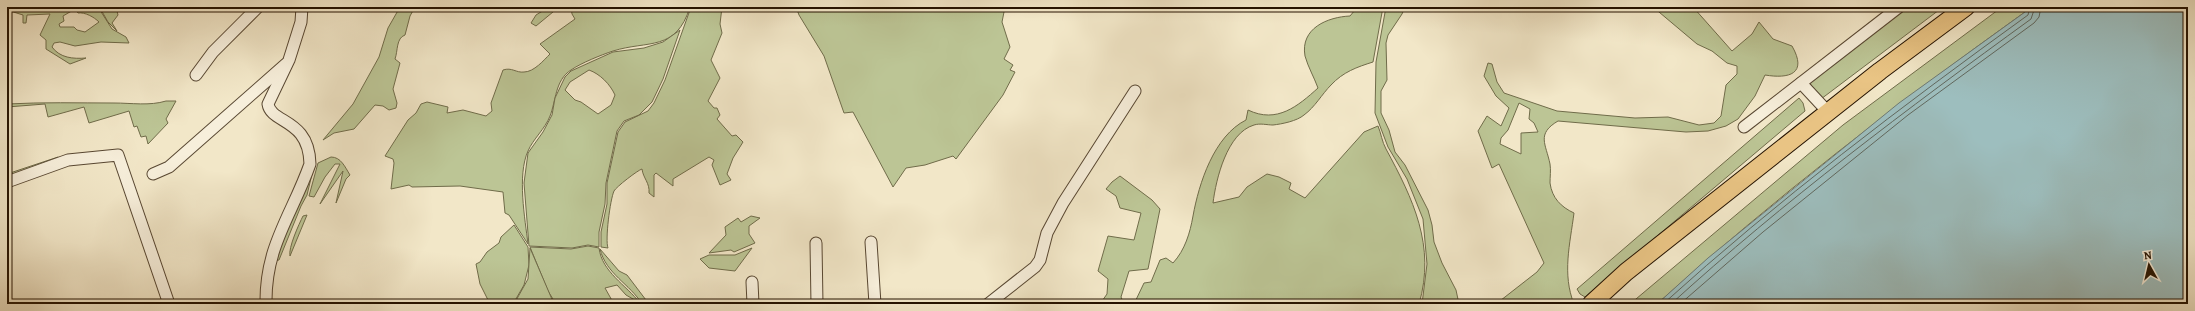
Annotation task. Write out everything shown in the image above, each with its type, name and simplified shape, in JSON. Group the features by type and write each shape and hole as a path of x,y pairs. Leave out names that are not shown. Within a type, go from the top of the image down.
{"highway":[{"path":"1591,304 1626,272 1828,112 1966,7"}],"street":[{"path":"196,75 213,52 258,7"},
{"path":"266,304 266,278 270,256 310,164 308,147 302,134 268,108 270,100 289,60 301,22 302,7"},
{"path":"1744,127 1900,7"},
{"path":"153,174 169,167 289,60"},
{"path":"1801,83 1828,112"},
{"path":"988,304 1034,267 1040,260 1043,242 1063,203 1135,91"},
{"path":"7,182 68,160 118,155 169,304"},
{"path":"871,242 875,304"},
{"path":"816,243 817,304"},
{"path":"752,282 753,304"}],"green space":[{"path":"7,7 98,7 112,29 126,37 129,43 101,42 75,46 60,42 54,43 52,47 63,56 72,58 86,58 70,64 46,49 46,40 40,35 50,14 27,15 26,23 23,23 23,15 7,10","holes":["75,9 78,13 89,15 99,22 85,32 77,30 74,27 60,27 59,24 64,21 63,16"]},
{"path":"111,7 117,11 118,15 112,23 117,31 108,22 100,8"},
{"path":"400,7 415,7 410,16 405,35 400,39 395,59 400,63 393,89 397,103 396,108 389,110 383,106 375,105 354,129 334,133 323,140 353,104 379,57 388,28"},
{"path":"549,7 559,7 536,26 531,23 536,15"},
{"path":"571,7 690,7 684,21 677,31 669,38 659,42 613,51 575,67 562,79 550,116 530,147 525,161 522,184 528,244 509,215 505,213 503,192 460,186 412,187 409,185 391,189 394,163 393,159 385,156 408,120 416,113 421,104 427,102 448,107 447,113 463,110 486,116 492,111 491,103 503,70 509,69 521,72 528,71 535,68 542,62 550,54 540,44 575,19 572,14"},
{"path":"691,7 722,7 720,24 722,33 711,60 720,78 708,101 714,108 717,108 720,115 717,119 732,136 736,135 743,142 733,158 727,174 731,180 720,185 712,165 714,160 709,157 673,179 673,186 656,173 654,175 654,197 649,193 642,169 640,170 614,191 608,220 608,248 601,247 601,232 607,204 607,183 618,132 625,122 648,111 654,103 665,80"},
{"path":"796,7 1005,7 1002,22 1010,47 1004,59 1013,65 1010,70 1015,72 1003,95 956,159 953,156 925,165 906,168 893,187 853,112 844,113 824,56 799,15"},
{"path":"1353,7 1383,7 1373,62 1345,73 1336,80 1308,112 1301,117 1277,125 1256,124 1245,130 1237,137 1224,158 1213,203 1239,197 1247,187 1267,174 1279,177 1291,183 1289,189 1305,198 1364,132 1378,126 1385,146 1413,205 1419,224 1425,262 1424,283 1419,304 1134,304 1144,283 1151,282 1160,260 1166,258 1173,263 1181,253 1189,235 1199,189 1204,175 1225,137 1235,127 1246,120 1248,110 1259,114 1278,114 1295,107 1318,88 1305,56 1307,38 1311,31 1317,26 1333,19 1350,16 1355,10"},
{"path":"1386,7 1405,7 1388,35 1386,43 1387,80 1381,91 1381,113 1389,130 1395,152 1405,165 1428,210 1434,242 1442,263 1456,290 1459,304 1422,304 1427,264 1423,219 1407,179 1388,147 1375,113 1376,62"},
{"path":"1653,7 1693,7 1732,51 1752,34 1759,22 1773,39 1792,46 1798,63 1797,69 1788,75 1765,75 1755,96 1738,119 1726,126 1708,131 1686,132 1558,121 1551,126 1547,130 1544,140 1550,164 1551,188 1555,198 1561,205 1574,213 1568,259 1568,281 1574,304 1496,304 1537,272 1544,263 1499,164 1492,168 1478,131 1487,116 1501,126 1509,108 1496,96 1484,76 1488,63 1492,64 1497,82 1504,93 1557,111 1635,118 1668,117 1699,125 1714,123 1721,116 1726,85 1737,74 1737,66 1727,63 1712,51 1697,44","holes":["1519,103 1530,109 1529,119 1534,123 1538,132 1521,133 1521,154 1500,144 1501,138 1508,130"]},
{"path":"1908,7 1943,7 1821,99 1809,82"},
{"path":"2002,7 2026,7 2025,12 1930,81 1791,189 1657,304 1630,304 1843,125"},
{"path":"680,30 663,79 652,102 639,115 624,121 617,131 606,183 605,204 599,232 599,247 588,245 572,248 529,246 524,183 528,153 543,132 552,115 555,98 565,77 571,71 613,52 644,48 663,42","holes":["589,70 604,80 615,95 611,105 598,114 581,102 575,100 565,90 570,82"]},
{"path":"1799,98 1803,103 1805,111 1585,297 1580,294 1577,289"},
{"path":"176,101 166,119 168,123 148,144 146,136 141,137 137,126 134,127 129,111 89,123 84,107 48,117 45,104 7,107 7,104 20,103 147,104"},
{"path":"58,157 62,160 7,179 7,174"},
{"path":"334,157 340,161 350,175 346,179 336,203 343,171 320,204 340,164 335,164 325,177 314,197 309,196 318,163"},
{"path":"313,170 307,195 279,260 274,261"},
{"path":"1120,176 1152,200 1160,209 1148,269 1129,271 1121,297 1124,304 1100,304 1107,294 1108,279 1098,271 1108,236 1134,240 1141,213 1120,208 1116,196 1106,189"},
{"path":"307,215 290,256 292,242 303,216"},
{"path":"751,216 760,218 749,226 749,234 755,243 734,252 731,250 709,253 726,235 725,227 738,218 741,222"},
{"path":"514,225 528,247 529,265 524,285 513,304 490,304 480,284 476,264 480,262 487,252 499,243 501,237"},
{"path":"588,246 599,248 601,257 615,278 640,303 626,295 617,285 605,288 614,304 556,304 548,291 530,247 571,249"},
{"path":"530,248 554,304 514,304 528,279"},
{"path":"752,248 735,271 709,268 700,259 709,255 735,255"},
{"path":"600,249 619,271 627,275 649,304 642,304 631,290 613,272 603,258"}],"water":[{"path":"2026,7 2188,7 2188,304 1657,304 1708,258 1899,103 2025,12"}]}
